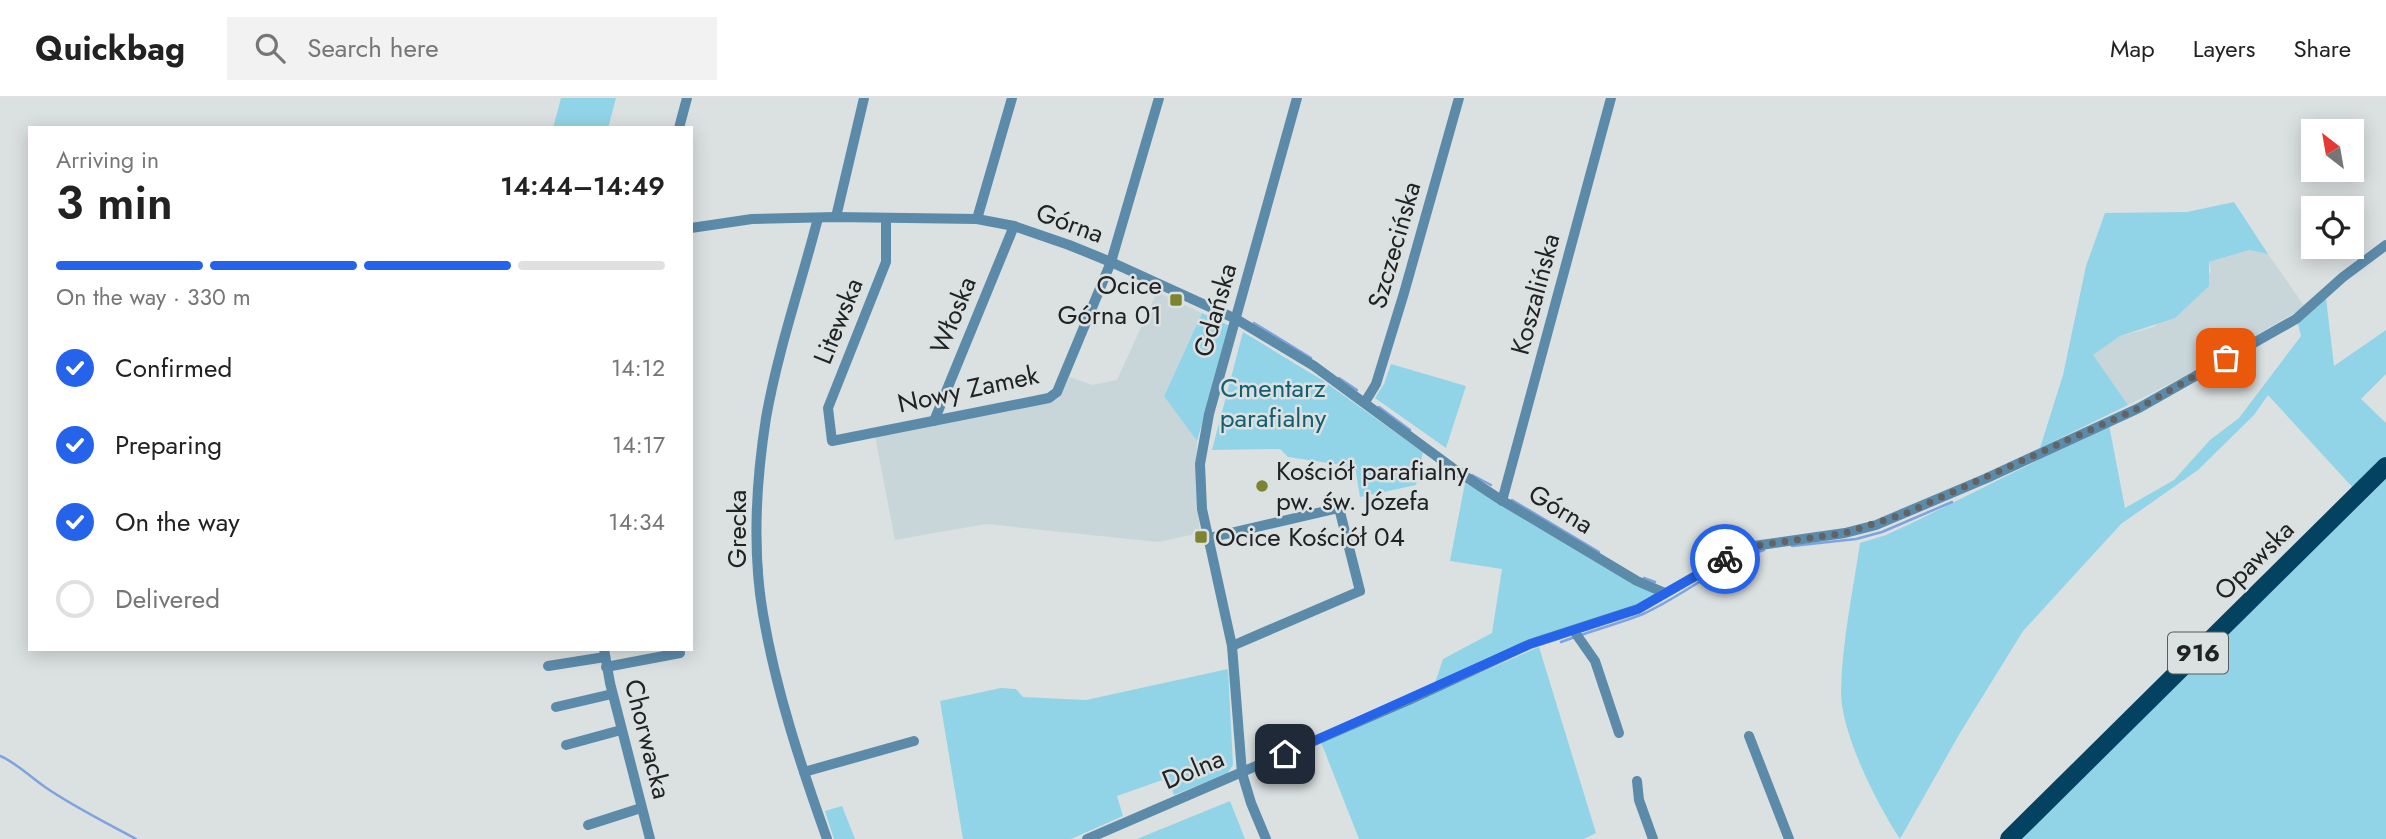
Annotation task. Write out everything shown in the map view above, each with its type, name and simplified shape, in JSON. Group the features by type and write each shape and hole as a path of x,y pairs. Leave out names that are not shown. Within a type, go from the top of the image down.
{"main road":[{"name":"Opawska","path":"2009,839 2386,466"}],"street":[{"path":"680,126 687,98"},
{"path":"836,217 864,98"},
{"path":"977,219 1012,98"},
{"path":"1111,262 1159,98"},
{"name":"Gdańska","path":"1266,839 1242,773 1232,646 1202,509 1200,464 1209,414 1297,98"},
{"name":"Szczecińska","path":"1365,402 1376,384 1459,98"},
{"name":"Koszalińska","path":"1502,501 1611,98"},
{"name":"Grecka","path":"818,218 766,418 756,518 763,612 784,704 827,839"},
{"name":"Litewska","path":"832,441 828,408 886,262 886,218"},
{"name":"Górna","path":"693,228 752,219 977,219 1014,226 1111,262 1236,319 1314,366 1502,501 1637,581 1665,593"},
{"name":"Włoska","path":"934,421 1014,226"},
{"path":"1665,593 1754,546 1845,533 1904,514 2139,408 2295,319 2386,245"},
{"name":"Nowy Zamek","path":"832,441 1049,398 1057,392 1111,262"},
{"path":"1209,538 1339,508 1360,591 1232,646"},
{"name":"Dolna","path":"1087,839 1409,700 1530,644 1577,635 1638,609 1665,593"},
{"path":"1577,635 1595,661 1619,733"},
{"path":"548,666 605,658 680,653"},
{"name":"Chorwacka","path":"605,658 650,839"},
{"path":"556,706 612,694"},
{"path":"566,745 621,730"},
{"path":"1749,736 1789,839"},
{"path":"804,772 914,741"},
{"path":"1637,781 1639,800 1653,839"},
{"path":"588,825 641,808"}],"shaded area":[{"path":"2249,250 2268,254 2305,307 2185,376 2128,405 2092,355 2120,336 2154,327 2211,272 2209,262"},
{"path":"1157,292 1202,313 1164,395 1197,441 1196,491 1200,533 1158,542 986,524 895,540 875,436 1058,399 1070,377 1092,385 1117,380"}],"green space":[{"path":"561,98 616,98 609,126 554,126"},
{"path":"2234,202 2268,254 2249,250 2209,262 2209,286 2175,318 2120,336 2093,355 2128,405 2040,448 2063,375 2086,266 2105,213 2187,212"},
{"path":"2326,298 2334,366 2386,330 2386,374 2361,399 2386,423 2386,459 2355,490 2268,395 2254,415 2198,470 2121,524 2023,631 1960,733 1900,839 1862,768 1843,708 1843,654 1860,543 1916,521 2109,425 2125,508 2174,480 2210,440 2239,418 2301,336 2297,320"},
{"path":"1202,313 1230,326 1197,441 1164,396"},
{"name":"Cmentarz parafialny","path":"1243,332 1322,380 1423,452 1416,485 1360,497 1355,467 1288,457 1280,449 1212,450"},
{"path":"1391,364 1466,386 1446,448 1375,398 1384,384"},
{"path":"2386,479 2386,839 2020,839"},
{"path":"1465,483 1617,574 1661,593 1637,607 1434,686 1443,659 1492,633 1502,569 1450,561"},
{"path":"1539,647 1596,833 1584,839 1359,839 1321,742"},
{"path":"1228,669 1233,765 1227,774 1174,795 1168,778 1117,796 1123,816 1071,839 963,839 940,701 1001,688 1016,689 1023,697 1086,700"},
{"path":"1230,801 1245,839 1137,839"},
{"path":"842,806 855,839 834,839 825,811"}],"waterway":[{"path":"1254,323 1311,358"},
{"path":"1339,378 1357,390"},
{"path":"1379,407 1410,430"},
{"path":"1472,475 1491,485"},
{"path":"1512,500 1599,552"},
{"path":"1792,546 1856,539 1882,532 1952,502"},
{"path":"1581,635 1643,614 1732,563 1764,550"},
{"path":"1644,578 1655,582"},
{"path":"1561,642 1575,637"},
{"path":"0,756 67,801 136,839"}],"way so far":[{"path":"1725,559 1754,546 1845,533 1904,514 2139,408 2226,358"}],"place":[{"name":"Ocice Górna 01","path":"1176,300"},
{"name":"Kościół parafialny pw. św. Józefa","path":"1262,486"},
{"name":"Ocice Kościół 04","path":"1201,537"}],"route":[{"path":"1285,754 1530,644 1638,609 1725,559"}]}
